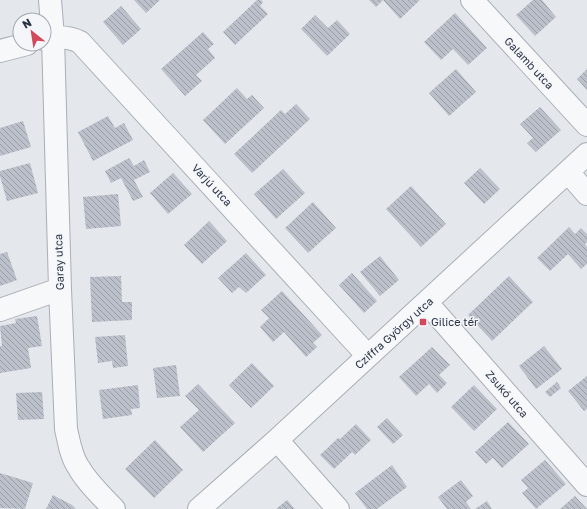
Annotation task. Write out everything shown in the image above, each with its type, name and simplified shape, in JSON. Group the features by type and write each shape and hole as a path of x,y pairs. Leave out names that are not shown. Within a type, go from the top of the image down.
{"street":[{"name":"Garay utca","path":"49,12 50,0"},
{"name":"Galamb utca","path":"472,0 587,125"},
{"name":"Varjú utca","path":"52,38 66,37 80,42 368,356"},
{"path":"0,51 12,48"},
{"name":"Garay utca","path":"49,52 66,429 71,450 78,467 92,487 114,509"},
{"name":"Cziffra György utca","path":"199,509 427,303 587,154"},
{"path":"568,172 587,194"},
{"path":"0,310 60,289"},
{"name":"Zsukó utca","path":"427,303 587,485"},
{"path":"277,440 338,509"}],"building":[{"path":"134,0 160,0 146,13"},
{"path":"257,0 261,0 263,2 260,6 268,14 235,45 223,32"},
{"path":"369,0 383,0 376,7"},
{"path":"383,0 420,0 400,19"},
{"path":"533,0 542,0 556,17 535,36 516,15"},
{"path":"121,6 141,29 123,45 103,22"},
{"path":"455,13 487,48 468,65 453,49 441,60 424,42"},
{"path":"315,15 328,28 337,20 350,34 327,56 301,29"},
{"path":"203,32 214,44 208,49 215,58 196,75 202,81 185,96 161,69"},
{"path":"456,69 476,92 449,116 429,93"},
{"path":"587,69 587,90 577,79"},
{"path":"237,88 247,99 252,95 264,108 225,144 203,120"},
{"path":"296,104 310,119 252,173 234,154 281,110 285,114"},
{"path":"540,107 561,130 536,152 527,143 533,138 520,124"},
{"path":"108,116 115,128 124,123 133,140 93,161 78,132"},
{"path":"23,121 31,147 0,156 0,128"},
{"path":"129,158 134,166 144,160 150,172 134,180 143,197 133,201 121,178 111,183 105,171"},
{"path":"30,163 38,193 7,201 0,171"},
{"path":"480,168 500,189 484,204 464,183"},
{"path":"283,169 305,193 276,219 254,194"},
{"path":"173,173 192,194 168,214 150,193"},
{"path":"411,186 446,224 421,247 386,209"},
{"path":"118,194 121,226 86,229 83,197"},
{"path":"313,202 336,228 308,253 285,228"},
{"path":"209,221 227,241 202,264 184,245"},
{"path":"569,227 575,234 581,228 587,234 587,242 585,244 587,247 587,264 581,269 568,254 550,271 537,258"},
{"path":"7,252 17,280 0,286 0,254"},
{"path":"246,253 266,275 246,293 239,287 232,293 218,278"},
{"path":"380,256 399,280 380,296 360,272"},
{"path":"352,273 377,301 364,313 339,285"},
{"path":"121,276 122,302 132,302 132,320 92,322 90,277"},
{"path":"509,276 533,302 492,341 468,315"},
{"path":"282,291 322,335 313,343 317,347 306,357 284,332 273,342 260,327 269,318 261,310"},
{"path":"37,316 42,346 28,348 31,368 0,373 0,346 2,346 0,326 16,323 15,319"},
{"path":"125,335 128,366 113,368 112,361 98,363 95,337"},
{"path":"544,346 562,369 536,389 519,366"},
{"path":"432,347 450,365 439,375 447,383 437,393 429,384 416,396 399,377"},
{"path":"252,363 274,386 251,408 229,385"},
{"path":"176,365 180,396 157,398 153,368"},
{"path":"587,376 587,409 584,411 568,391"},
{"path":"557,382 561,388 550,397 545,392"},
{"path":"198,384 235,423 203,452 180,427 199,410 185,396"},
{"path":"138,385 140,408 131,409 132,415 103,419 99,390"},
{"path":"474,385 497,409 474,431 451,407"},
{"path":"42,392 44,419 18,420 16,393"},
{"path":"387,418 403,435 393,444 377,427"},
{"path":"508,422 529,444 502,468 493,458 486,464 475,452"},
{"path":"356,424 371,440 355,455 352,452 334,469 320,455"},
{"path":"155,440 183,470 154,498 125,469"},
{"path":"545,460 566,484 536,509 522,493 528,488 521,480"},
{"path":"392,465 407,487 377,509 367,509 355,493"},
{"path":"0,473 33,483 25,509 0,508"},
{"path":"461,480 473,496 466,502 471,509 447,509 438,497"},
{"path":"53,495 72,505 76,509 46,509"},
{"path":"575,496 587,509 560,509"},
{"path":"287,500 295,509 276,509"},
{"path":"487,501 492,509 475,509"}],"place":[{"name":"Gilice tér","path":"423,322"}]}
